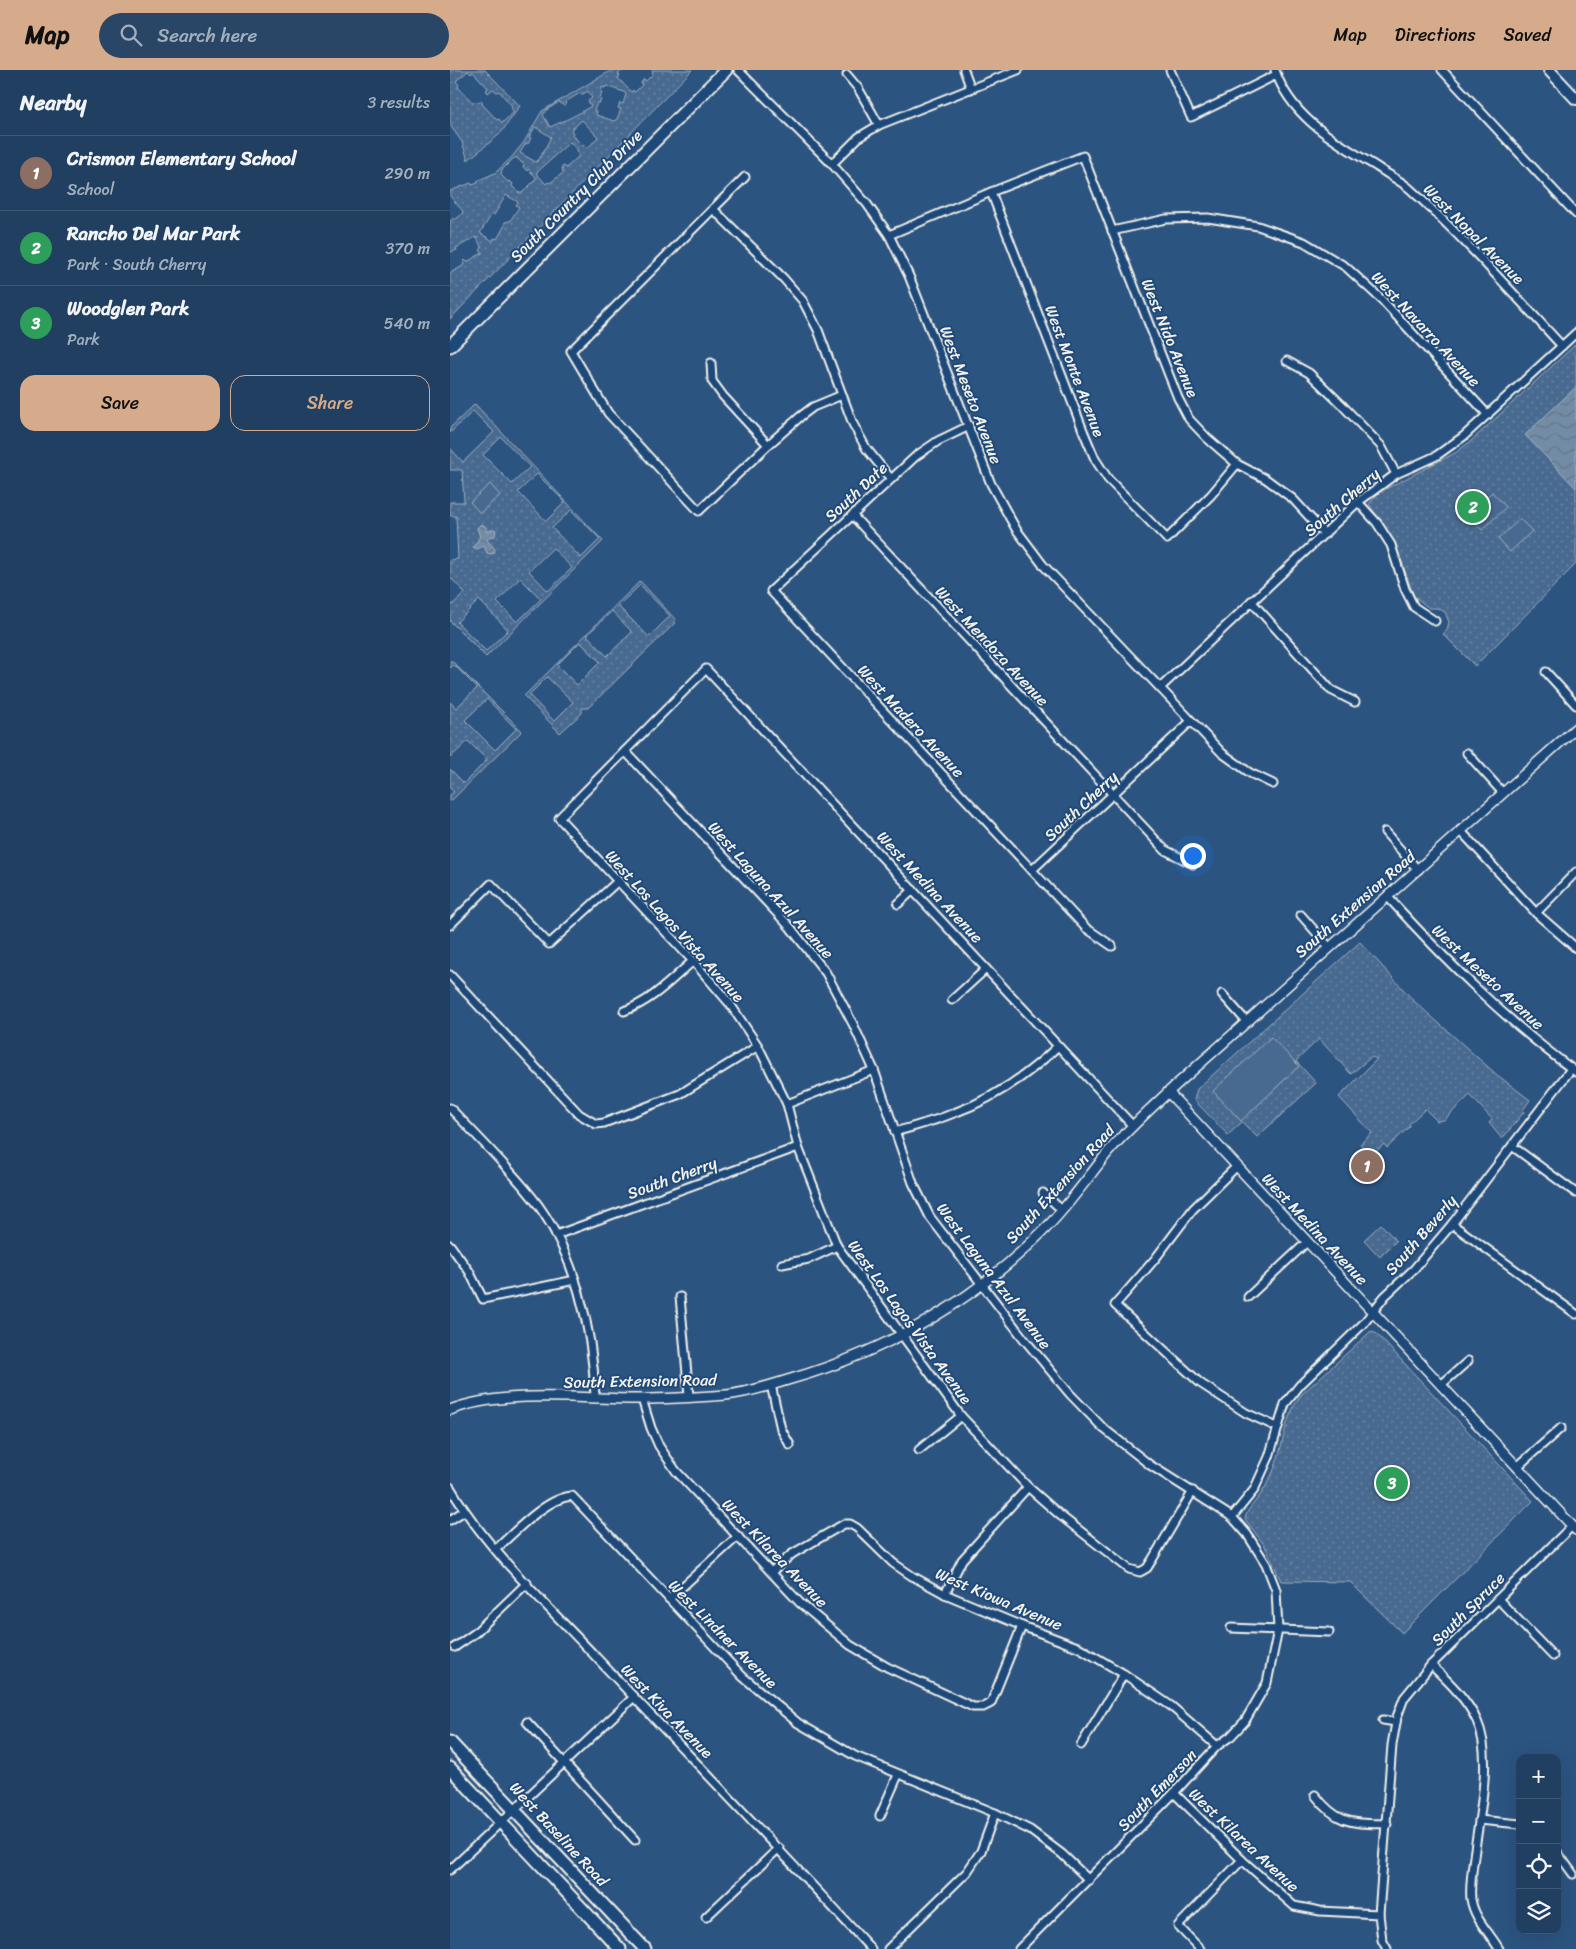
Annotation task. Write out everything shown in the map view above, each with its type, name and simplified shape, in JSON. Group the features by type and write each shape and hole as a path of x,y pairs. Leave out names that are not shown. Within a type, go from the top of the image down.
{"main road":[{"name":"South Country Club Drive","path":"450,346 726,70"},
{"path":"1549,70 1576,99"},
{"name":"West Baseline Road","path":"450,1742 645,1949"},
{"name":"West Baseline Road","path":"450,1768 620,1949"}],"street":[{"name":"West Meseto Avenue","path":"738,70 832,164 867,204 889,235 909,276 990,484 1016,529 1043,565 1222,753 1250,773 1273,784"},
{"path":"964,70 971,88"},
{"path":"832,164 859,137 879,125 1018,70"},
{"path":"1170,70 1191,117 1276,72"},
{"path":"1442,70 1576,214"},
{"name":"West Nopal Avenue","path":"1276,72 1291,101 1308,121 1335,142 1406,186 1444,220 1562,346"},
{"path":"847,75 858,88 879,125"},
{"name":"West Nido Avenue","path":"991,192 1083,156 1178,398 1189,419 1207,438 1237,464 1266,479 1293,499 1325,534"},
{"path":"745,177 571,351 608,413 699,511 768,445 812,407 842,395"},
{"path":"889,235 991,192"},
{"name":"West Monte Avenue","path":"991,192 1095,459 1108,479 1166,539 1211,495 1237,464"},
{"path":"713,209 784,279 803,301 818,330 853,424 866,448 891,479"},
{"name":"West Navarro Avenue","path":"1112,230 1166,219 1208,218 1258,226 1304,242 1346,267 1381,299 1488,415"},
{"name":"South Cherry","path":"1160,688 1358,502 1396,474 1436,456 1464,436 1576,333"},
{"path":"1286,361 1309,373 1342,405 1381,446 1396,474"},
{"path":"711,362 712,381 723,396 768,445"},
{"name":"South Date","path":"770,591 916,456 938,441 969,426"},
{"path":"1358,502 1377,523 1391,545 1414,607 1434,621"},
{"name":"West Mendoza Avenue","path":"852,515 1165,850 1193,864"},
{"name":"West Madero Avenue","path":"770,591 1086,928 1112,946"},
{"path":"1251,601 1331,690 1355,702"},
{"name":"West Medina Avenue","path":"625,751 706,669 1132,1126"},
{"path":"1546,672 1576,705"},
{"name":"South Cherry","path":"1032,870 1191,721"},
{"name":"South Extension Road","path":"450,1410 460,1406 505,1399 595,1397 642,1399 729,1395 771,1385 858,1357 903,1336 942,1313 983,1284 1018,1255 1062,1210 1108,1152 1168,1092 1576,728"},
{"name":"West Los Lagos Vista Avenue","path":"625,751 559,818 693,961 730,1004 758,1046 787,1104 798,1147 837,1246 961,1416 1028,1487 1061,1516 1129,1569 1140,1572 1146,1568 1193,1491"},
{"name":"West Laguna Azul Avenue","path":"625,751 790,927 826,973 854,1024 874,1070 913,1183 930,1218 1024,1339 1070,1394 1103,1428 1150,1465 1232,1517 1248,1534 1266,1564 1276,1590 1278,1630"},
{"path":"1467,753 1503,793"},
{"path":"1460,830 1536,913 1576,948"},
{"path":"1385,832 1418,870"},
{"path":"1536,913 1576,872"},
{"path":"450,925 491,884 549,944 618,881"},
{"path":"898,904 913,890"},
{"name":"West Meseto Avenue","path":"1387,896 1427,939 1516,1025 1574,1070"},
{"path":"1302,915 1329,947"},
{"path":"624,1011 638,1006 656,994 693,961"},
{"path":"952,1000 986,969"},
{"path":"450,976 579,1114 596,1124 604,1123 680,1094 758,1046"},
{"path":"1222,994 1246,1021"},
{"path":"895,1132 953,1114 1002,1090 1035,1067 1058,1046"},
{"path":"787,1104 874,1070"},
{"name":"South Beverly","path":"1232,1517 1254,1490 1269,1457 1285,1404 1300,1385 1373,1313 1385,1296 1414,1269 1574,1070"},
{"name":"West Medina Avenue","path":"1168,1092 1574,1528"},
{"path":"450,1108 533,1198 556,1235 575,1280 588,1324 594,1366 595,1397"},
{"path":"1512,1146 1576,1193"},
{"name":"South Cherry","path":"556,1235 798,1147"},
{"path":"1237,1166 1193,1209 1155,1259 1116,1305 1200,1383 1246,1412 1277,1427"},
{"path":"1043,1193 1062,1210"},
{"path":"1452,1224 1576,1314"},
{"path":"1248,1297 1307,1242"},
{"path":"450,1245 469,1270 483,1299 575,1280"},
{"path":"782,1264 809,1259 837,1246"},
{"path":"680,1297 689,1396"},
{"path":"1441,1385 1468,1361"},
{"path":"771,1385 782,1429 790,1445"},
{"name":"West Kilarea Avenue","path":"642,1399 656,1440 676,1471 800,1603 850,1645 886,1667 973,1707 983,1707 991,1703 1022,1626"},
{"path":"919,1450 961,1416"},
{"path":"1517,1467 1561,1428"},
{"name":"West Kiva Avenue","path":"450,1487 476,1527 496,1549 634,1697 779,1848 871,1949"},
{"path":"945,1594 962,1560 1028,1487"},
{"name":"West Lindner Avenue","path":"496,1549 536,1514 563,1497 572,1496 742,1676 798,1723 855,1756 995,1813 1030,1830 1062,1854 1089,1880"},
{"path":"450,1520 464,1510"},
{"name":"West Kiowa Avenue","path":"770,1572 803,1547 844,1524 850,1524 893,1563 912,1576 945,1594 1080,1648 1124,1674 1171,1706 1217,1746"},
{"name":"South Spruce","path":"1379,1914 1392,1745 1396,1722 1404,1698 1431,1665 1574,1528"},
{"path":"669,1599 738,1536"},
{"path":"455,1647 476,1633 527,1583"},
{"path":"1498,1599 1553,1656"},
{"path":"1231,1628 1329,1632"},
{"name":"South Emerson","path":"1019,1949 1174,1793 1217,1746 1231,1736 1245,1721 1267,1683 1278,1630"},
{"path":"1431,1665 1465,1702 1477,1721 1483,1742 1484,1770 1471,1899 1478,1919 1499,1949"},
{"path":"1081,1745 1124,1674"},
{"path":"450,1870 634,1697"},
{"path":"1383,1720 1396,1722"},
{"path":"526,1722 635,1840"},
{"path":"880,1816 898,1775"},
{"name":"West Kilarea Avenue","path":"1174,1793 1242,1860 1294,1906 1320,1912 1379,1914"},
{"path":"1315,1796 1331,1814 1341,1819 1353,1822 1387,1824"},
{"path":"888,1949 967,1872 981,1852 995,1813"},
{"path":"1480,1820 1516,1824"},
{"path":"706,1917 779,1848"},
{"path":"1561,1858 1573,1874"},
{"path":"1200,1949 1178,1926 1242,1860"},
{"path":"1379,1914 1382,1940 1387,1949"}],"shaded area":[{"path":"450,70 485,70 520,106 500,134 468,160 462,142 450,125","holes":["468,71 471,74 473,72 488,88 486,90 488,93 493,89 497,92 499,91 512,106 511,108 514,112 502,123 482,104 481,100 473,103 458,87 459,85 456,81"]},
{"path":"612,70 623,70 618,74 620,76 618,78 631,92 633,90 635,92 642,85 641,83 644,79 646,81 653,74 652,70 692,70 450,319 450,273 463,266 465,260 467,262 482,253 480,250 482,248 476,237 456,248 457,250 450,252 450,221 454,218 455,220 463,213 450,196 450,191 471,183 472,185 478,183 477,181 495,173 524,142 542,111","holes":["606,86 626,94 623,104 620,103 618,108 621,109 617,119 614,121 596,115 597,112 594,111 597,103 600,103 602,87 605,88","588,91 592,98 588,101 591,106 550,127 543,115 545,111 559,102 564,106 567,104 565,102 580,93 581,95","582,120 598,137 588,148 585,145 583,146 572,135 571,130","535,127 551,137 536,162 520,153 531,138 529,137","570,142 578,151 579,156 566,168 562,167 563,173 546,184 536,173","514,158 517,158 524,165 523,167 536,177 522,193 519,193 512,186 513,184 501,175 501,171","506,195 518,202 516,205 519,207 510,221 505,222 497,239 494,238 493,241 480,233 492,214 494,215"]},
{"path":"1576,344 1576,564 1475,666 1443,634 1447,630 1449,622 1445,612 1437,608 1429,608 1414,596 1395,543 1369,504 1378,493 1455,453 1471,441"},
{"path":"475,404 603,541 486,657 450,621 450,607 465,593 450,577 450,560 458,559 456,516 450,516 450,502 464,502 462,470 450,470 450,448 463,462 494,432 473,411 450,433 450,428","holes":["501,437 530,467 512,484 483,455","537,474 565,502 546,521 518,492","571,510 600,539 581,558 552,528","553,548 572,568 548,591 529,571","520,578 541,599 517,622 497,602","479,600 508,630 486,651 457,622"]},
{"path":"490,484 500,495 480,513 470,502"},
{"path":"1492,492 1506,507 1482,530 1468,515"},
{"path":"1520,519 1532,531 1510,552 1498,539"},
{"path":"640,581 675,619 675,623 588,708 582,708 582,713 560,733 524,696","holes":["640,585 670,616 649,637 618,606","612,611 632,632 607,656 587,635","580,642 600,662 577,685 557,665","547,677 573,702 554,721 529,695"]},
{"path":"451,660 522,731 450,802 450,795 454,792 450,788 450,769 464,783 487,760 468,741 450,758 450,702 456,708 477,688 454,665 450,668","holes":["487,699 516,729 495,750 465,720"]},
{"path":"1360,942 1414,1001 1496,1074 1530,1100 1523,1110 1524,1112 1502,1139 1489,1123 1492,1119 1470,1095 1444,1120 1437,1121 1425,1109 1387,1148 1384,1144 1365,1162 1360,1157 1366,1150 1360,1144 1372,1133 1339,1097 1377,1059 1371,1057 1351,1074 1319,1039 1296,1061 1316,1083 1257,1137 1242,1122 1228,1135 1194,1100 1197,1089"},
{"path":"1271,1037 1299,1066 1241,1121 1213,1091"},
{"path":"1381,1224 1396,1241 1380,1257 1364,1240"},
{"path":"1371,1331 1377,1334 1533,1501 1402,1633 1350,1582 1281,1581 1265,1546 1245,1519 1247,1512 1261,1494 1272,1474 1290,1414 1301,1395"}],"water":[{"path":"1576,387 1576,488 1525,435"},
{"path":"481,524 485,526 487,532 493,529 496,530 495,536 489,537 487,540 495,549 494,553 487,553 484,546 477,549 473,547 480,537 477,528"}],"place":[{"name":"Rancho Del Mar Park","path":"1473,507"},
{"name":"Crismon Elementary School","path":"1367,1166"},
{"name":"Woodglen Park","path":"1392,1483"}]}
